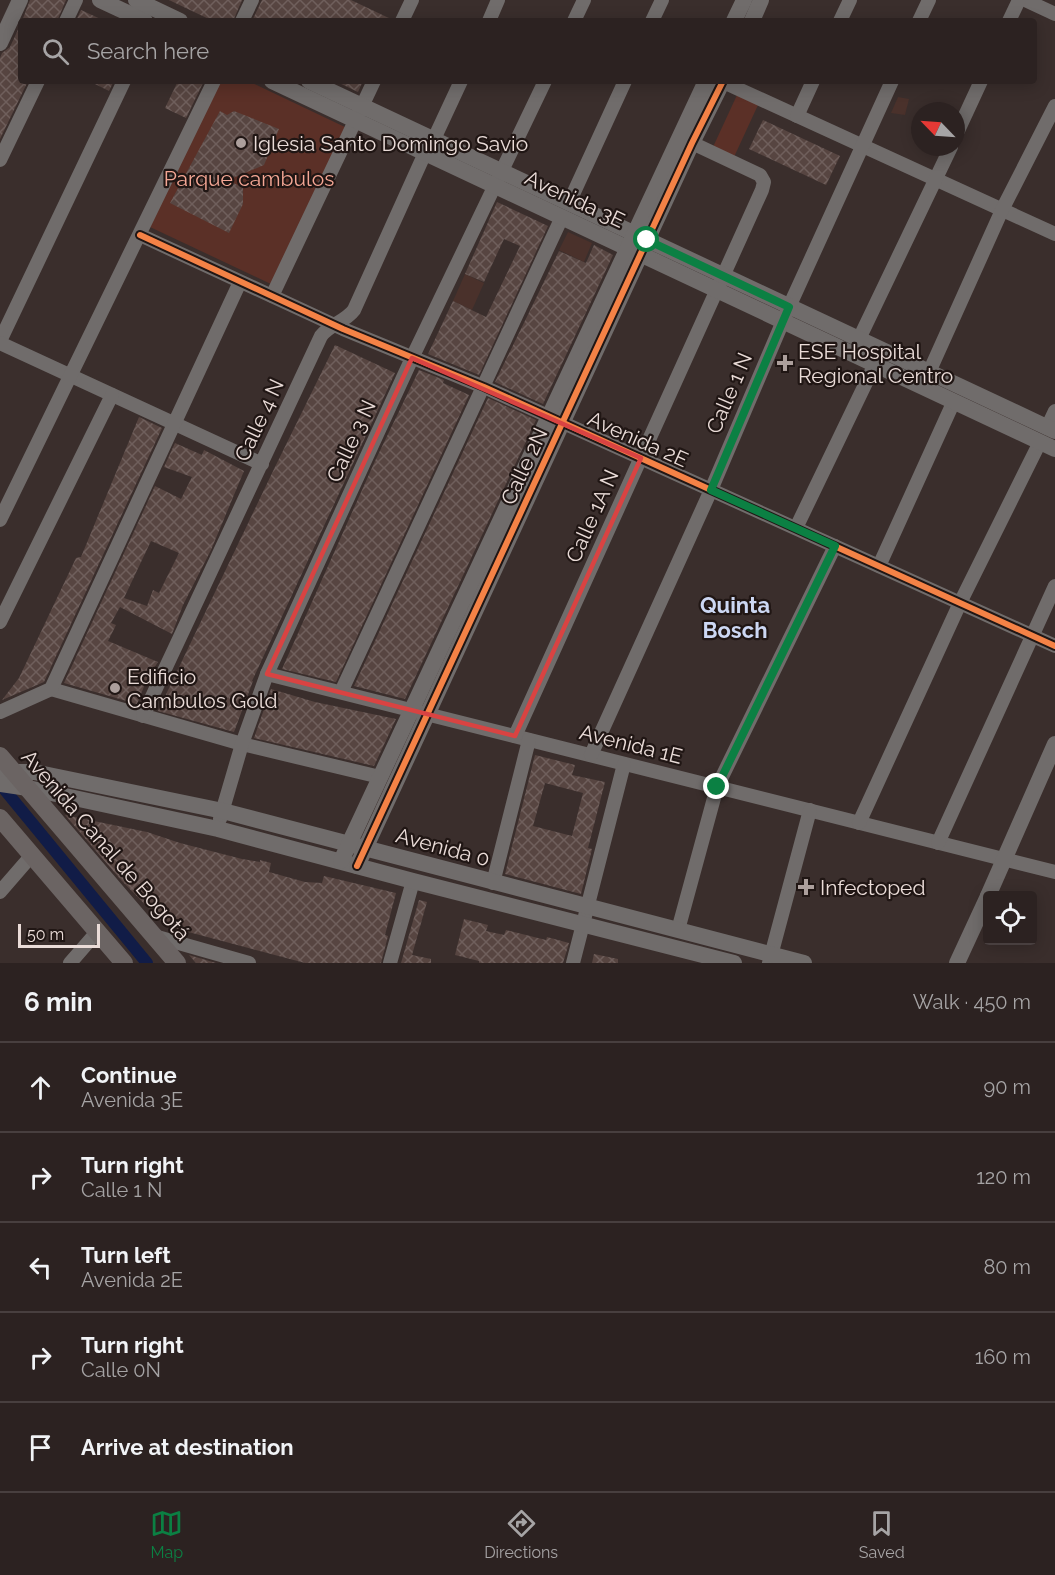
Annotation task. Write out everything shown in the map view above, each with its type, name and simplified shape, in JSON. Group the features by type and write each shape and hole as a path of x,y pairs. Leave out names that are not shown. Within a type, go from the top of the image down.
{"main road":[{"name":"Avenida Canal de Bogotá","path":"0,756 10,780 177,963"},
{"path":"0,818 124,963"}],"street":[{"path":"0,43 20,0"},
{"path":"67,18 76,0"},
{"path":"100,0 131,4 155,10 173,18"},
{"path":"243,18 252,0"},
{"path":"403,18 412,0"},
{"path":"490,18 498,0"},
{"path":"575,18 584,0"},
{"path":"653,18 662,0"},
{"path":"735,18 744,0"},
{"path":"753,18 762,0"},
{"path":"841,18 850,0"},
{"path":"921,18 929,0"},
{"path":"1010,18 1018,0"},
{"path":"1025,0 1055,14"},
{"path":"0,160 37,84"},
{"path":"123,84 0,342 262,464"},
{"path":"0,520 213,84"},
{"name":"Avenida 3E","path":"280,84 359,113 786,314 875,364 926,380 1049,437"},
{"name":"Avenida 3E","path":"314,84 359,113"},
{"path":"272,296 373,84"},
{"name":"Calle 4 N","path":"143,716 321,336 327,327 350,316 354,310 459,84"},
{"name":"Calle 3 N","path":"218,829 242,744 267,674 412,358 544,84"},
{"path":"341,692 624,84"},
{"name":"Calle 2N","path":"341,861 356,847 556,420 637,244 705,84"},
{"name":"Calle 2N","path":"637,244 722,84"},
{"path":"729,84 1055,234"},
{"path":"797,116 812,84"},
{"name":"Calle 1 N","path":"591,755 891,84"},
{"path":"965,116 980,84"},
{"path":"926,380 1002,210 1055,106"},
{"name":"Calle 1A N","path":"515,736 721,283 764,182 760,176 692,143"},
{"path":"859,339 947,156"},
{"name":"Avenida 2E","path":"140,236 335,325 484,387 1055,646"},
{"path":"51,689 240,282"},
{"name":"Avenida 3E","path":"786,314 859,339 926,380 954,401 1049,437"},
{"path":"796,528 875,364"},
{"path":"0,622 111,395"},
{"path":"879,566 954,401"},
{"path":"859,823 960,603 1049,437 1055,411"},
{"path":"678,930 717,787 835,546"},
{"path":"938,843 1055,586"},
{"name":"Avenida 1E","path":"267,674 1055,872"},
{"path":"0,712 51,689 242,744 380,777"},
{"name":"Calle 2N","path":"357,866 356,847 380,777 419,712"},
{"path":"493,883 529,740"},
{"path":"1000,891 1009,860 1055,744"},
{"path":"573,963 624,764"},
{"name":"Avenida 0","path":"10,780 34,772 223,811 678,930 770,958 804,963"},
{"path":"991,891 1055,772"},
{"name":"Avenida 0","path":"10,780 218,829 734,963"},
{"path":"770,958 810,810"},
{"path":"0,892 32,855"},
{"path":"390,963 413,881"},
{"path":"957,963 983,907"},
{"path":"969,963 983,931"},
{"path":"70,963 97,932"},
{"path":"154,936 249,963"}],"highlighted area":[{"path":"412,358 641,458 515,736 267,674"}],"shaded area":[{"path":"898,97 909,99 905,115 891,113"},
{"path":"568,232 592,243 584,262 559,250"},
{"path":"465,274 484,283 472,310 453,301"}],"green space":[{"name":"Parque cambulos","path":"218,84 254,84 347,128 273,285 150,227"},
{"path":"737,95 758,105 734,157 713,147"}],"building":[{"path":"30,0 66,0 58,18 23,18"},
{"path":"169,0 242,0 234,18 207,18"},
{"path":"262,0 351,0 389,18 253,18"},
{"path":"81,10 98,18 77,18"},
{"path":"18,30 18,84 27,84 0,139 0,58 2,53 10,47"},
{"path":"95,84 112,84 109,91"},
{"path":"177,84 203,84 186,118 165,108"},
{"path":"341,84 362,84 358,92"},
{"path":"220,111 227,115 234,111 279,129 264,165 228,180 243,188 243,204 229,233 170,203"},
{"path":"763,120 840,156 826,185 749,149"},
{"path":"497,202 548,226 479,375 428,354 453,301 486,317 520,246 504,239 484,282 465,274"},
{"path":"594,245 613,255 543,404 495,382 559,251 586,263"},
{"path":"335,345 395,373 252,681 234,732 158,711 275,467"},
{"path":"419,370 444,380 443,383 469,395 336,682 282,669 375,461"},
{"path":"488,398 536,420 405,699 354,686"},
{"path":"139,417 162,428 44,682 2,700 19,678 76,558 81,557"},
{"path":"175,443 202,455 204,450 244,471 172,634 120,607 111,623 116,625 108,641 158,662 147,679 137,704 64,683 155,486 181,499 192,477 164,467","holes":["151,541 179,553 159,593 153,590 147,606 124,598"]},
{"path":"271,689 315,702 396,719 374,766 254,738"},
{"path":"535,755 575,765 572,775 605,782 588,848 592,849 581,894 505,874","holes":["545,783 583,793 572,836 533,826"]},
{"path":"65,815 147,832 242,859 271,863 269,872 305,882 322,883 324,876 396,893 385,935 388,936 381,963 305,963 166,926 121,880"},
{"path":"419,900 427,902 412,955 431,959 431,963 401,963"},
{"path":"464,919 488,925 486,931 504,935 506,930 569,943 563,963 479,963 479,961 455,955"},
{"path":"594,954 618,959 618,963 592,963"},
{"path":"189,955 216,963 196,963"}],"waterway":[{"path":"0,784 147,963"}],"cycle path":[{"path":"357,866 692,143 722,84"},
{"path":"140,235 343,329 484,387 1055,646"}],"place":[{"name":"Iglesia Santo Domingo Savio","path":"241,143"},
{"name":"ESE Hospital Regional Centro","path":"785,363"},
{"name":"Edificio Cambulos Gold","path":"115,688"},
{"name":"Infectoped","path":"806,887"}],"district":[{"name":"Quinta Bosch","path":"735,618"}],"route":[{"path":"647,240 789,307 711,490 835,546 717,787"}]}
